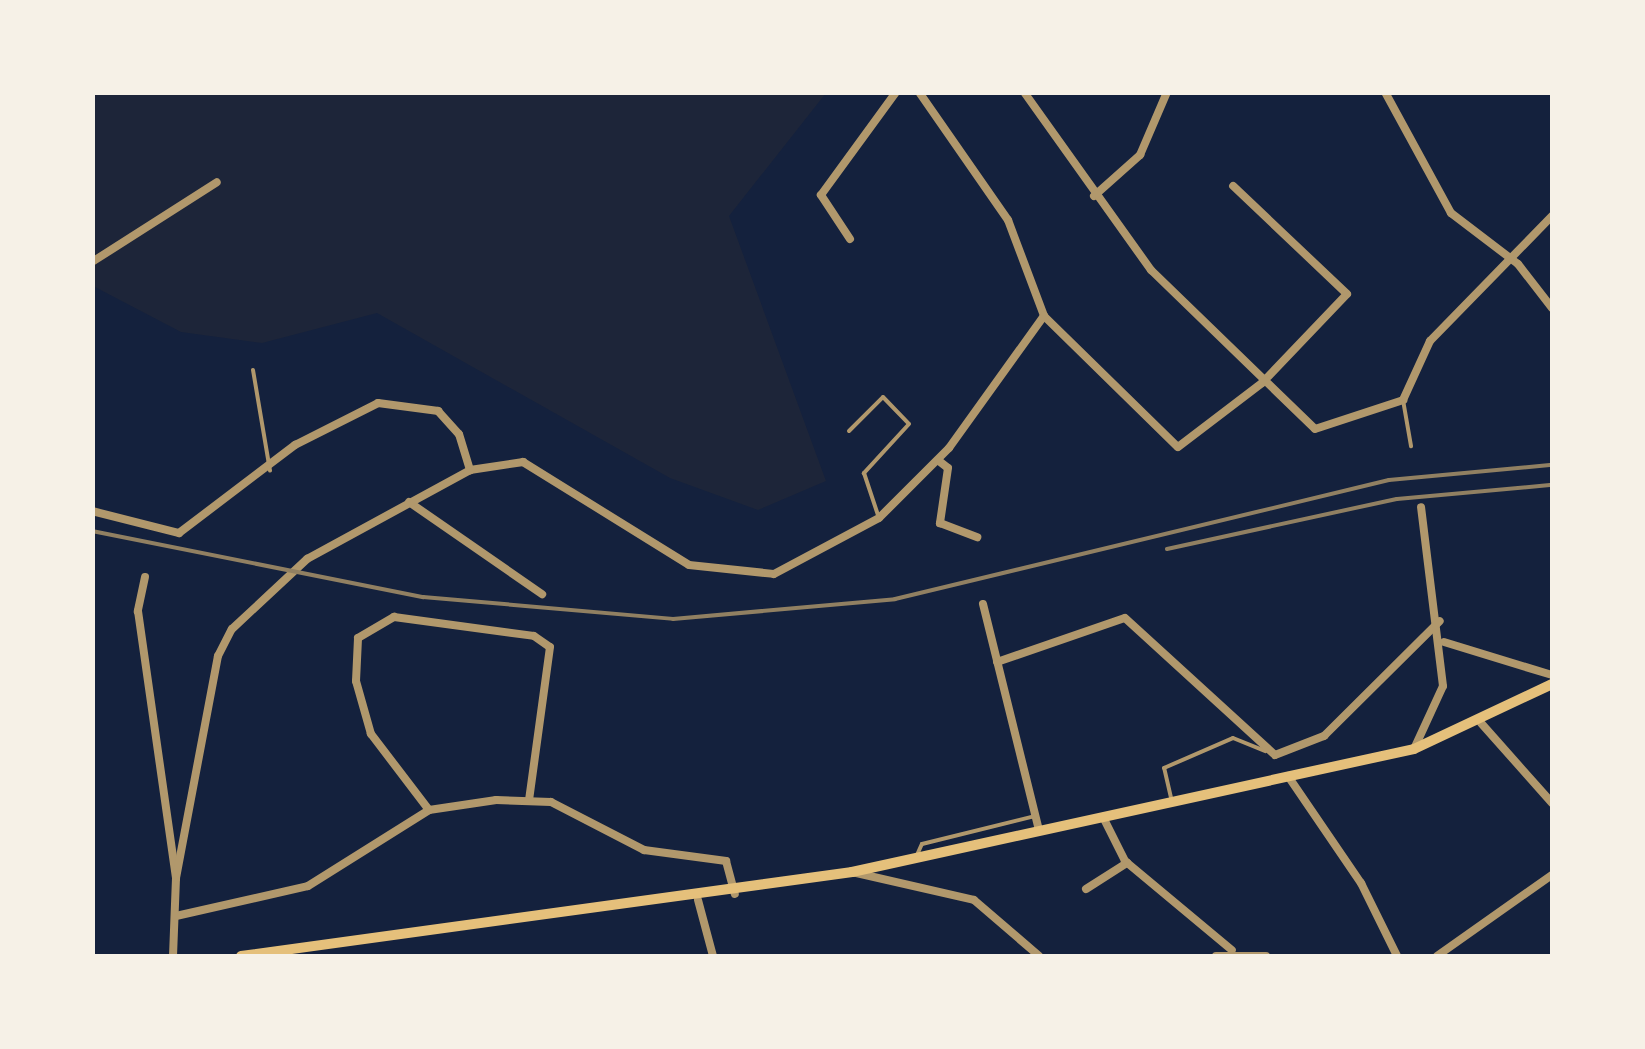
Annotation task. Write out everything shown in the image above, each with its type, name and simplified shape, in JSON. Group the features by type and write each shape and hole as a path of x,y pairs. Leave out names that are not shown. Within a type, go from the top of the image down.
{"main road":[{"path":"240,956 698,900 852,872 1414,748 1480,723 1552,684"}],"street":[{"path":"850,239 821,195 896,92"},
{"path":"919,92 1008,220 1044,316 1178,448 1262,383 1347,294 1232,186"},
{"path":"1024,92 1094,196 1151,270 1262,383 1316,430 1403,400 1430,341 1552,216"},
{"path":"1094,196 1140,155 1168,92"},
{"path":"1386,92 1451,213 1508,259 1552,308"},
{"path":"92,262 217,182"},
{"path":"176,878 218,656 232,629 307,559 470,470 523,462 656,550 717,574 774,574 879,518 939,461 1044,316"},
{"path":"92,511 161,533 190,529 270,471 295,445 378,403 438,411 459,434 470,470"},
{"path":"939,461 948,468 940,523 976,537"},
{"path":"408,502 542,594"},
{"path":"1414,748 1443,686 1444,642 1422,507"},
{"path":"145,577 138,611 176,878 173,956"},
{"path":"982,604 1039,831"},
{"path":"429,810 371,734 356,680 358,638 394,617 534,636 550,647 529,800"},
{"path":"997,662 1125,618 1275,755 1284,777 1361,883 1398,956"},
{"path":"1275,755 1324,736 1440,621"},
{"path":"1444,642 1552,675"},
{"path":"1480,723 1552,803"},
{"path":"176,916 332,876 429,810 529,800 577,810 644,850 726,861 736,894"},
{"path":"1103,817 1126,863 1232,950 1266,956"},
{"path":"1086,888 1126,863"},
{"path":"852,872 967,897 1040,956"},
{"path":"1437,956 1552,874"},
{"path":"698,900 713,956"},
{"path":"1216,956 1232,950"}],"lane":[{"path":"253,370 270,471"},
{"path":"850,431 883,397 909,424 864,473 879,518"},
{"path":"1403,400 1411,446"},
{"path":"1172,802 1164,768 1233,738 1275,755"},
{"path":"917,858 922,844 1036,816"}],"shaded area":[{"path":"92,93 826,93 729,216 826,481 758,510 670,478 377,313 262,343 181,332 93,286"}],"railway":[{"path":"92,531 423,597 673,619 895,599 1389,480 1552,465"},
{"path":"1167,549 1397,499 1552,485"}]}
